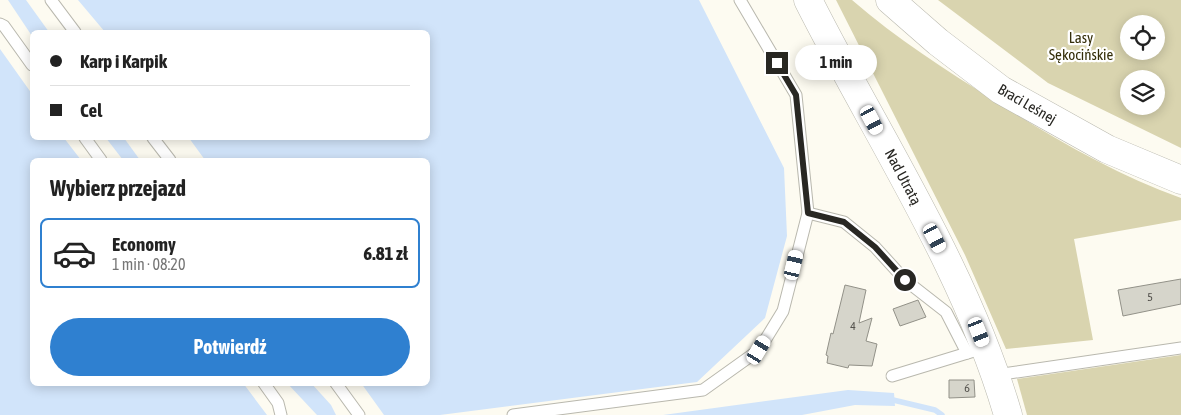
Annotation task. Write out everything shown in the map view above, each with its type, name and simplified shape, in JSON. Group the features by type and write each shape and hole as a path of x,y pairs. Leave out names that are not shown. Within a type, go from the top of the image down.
{"street":[{"name":"Nad Utratą","path":"808,0 944,255 976,350 996,375 1008,415"},
{"name":"Braci Leśnej","path":"890,0 938,42 1001,90 1107,149 1181,180"}],"lane":[{"path":"51,0 74,30"},
{"path":"513,415 703,390 759,350 783,311 808,213 796,95 740,0"},
{"path":"0,24 4,26 30,62"},
{"path":"87,140 100,158"},
{"path":"155,140 168,158"},
{"path":"808,213 844,222 875,247 905,280 946,312 976,350 892,376"},
{"path":"996,375 1181,348"},
{"path":"265,386 278,403 281,415"},
{"path":"338,386 359,415"}],"green space":[{"path":"836,0 852,0 886,28 940,66 1063,142 1109,167 1181,198 1181,220 1074,239 1093,340 1006,349 965,255"},
{"name":"Lasy Sękocińskie","path":"938,0 1181,0 1181,148 1048,83"},
{"path":"1181,355 1181,415 1027,415 1017,379"}],"water":[{"path":"8,0 26,0 48,30 30,30 30,33"},
{"path":"78,0 699,0 784,168 787,236 765,318 697,382 440,415 384,415 363,386 430,386 430,158 204,158 190,140 430,140 430,30 103,30"},
{"path":"0,49 30,91 30,140 66,140 79,158 30,158 30,386 245,386 267,415 0,415"},
{"path":"108,140 125,140 139,158 121,158"},
{"path":"290,386 314,386 331,405 336,415 317,415"},
{"path":"848,390 894,393 895,406 855,405 802,415 663,415"}],"building":[{"path":"1181,279 1181,304 1123,316 1118,290"},
{"path":"845,285 866,290 859,323 872,318 866,341 877,344 872,366 849,365 848,368 827,363 828,356 826,355 831,333 833,334"},
{"path":"918,300 926,317 900,326 893,309"},
{"path":"949,380 974,380 975,397 949,398"}],"waterway":[{"path":"889,399 935,410 942,415"}],"route":[{"path":"777,63 796,95 808,213 844,222 875,247 905,280"}]}
